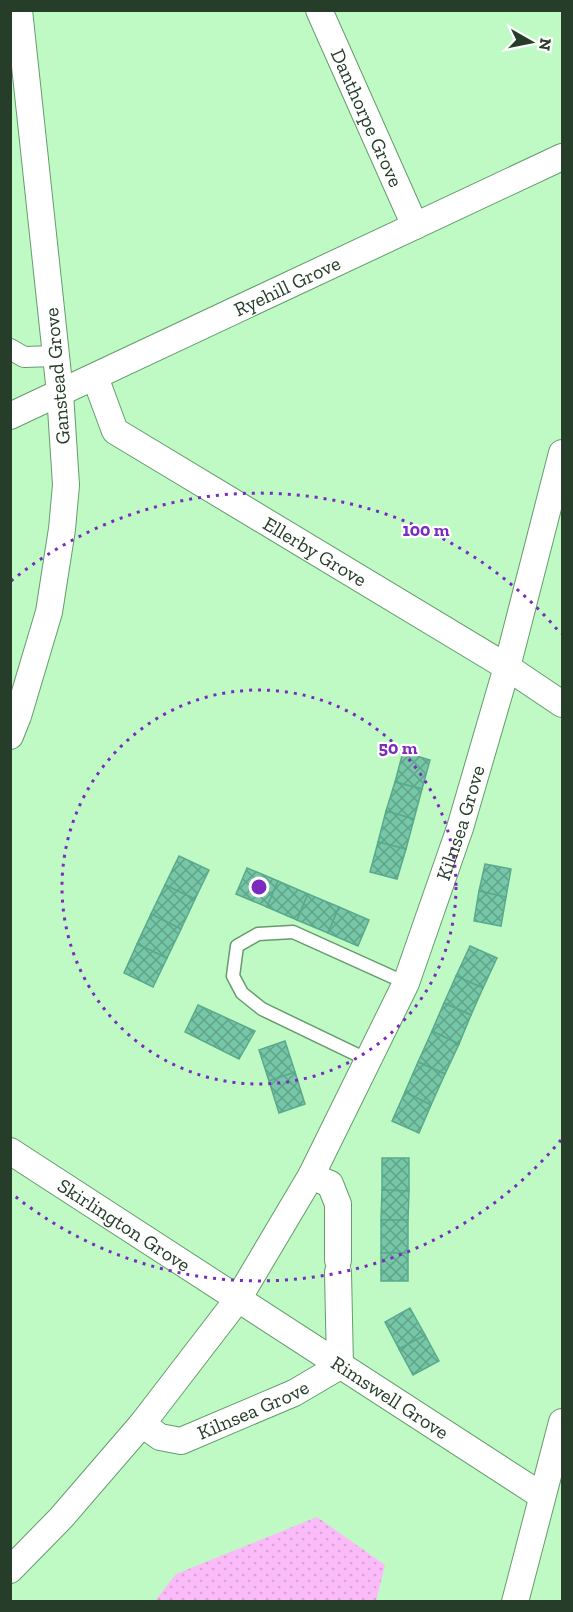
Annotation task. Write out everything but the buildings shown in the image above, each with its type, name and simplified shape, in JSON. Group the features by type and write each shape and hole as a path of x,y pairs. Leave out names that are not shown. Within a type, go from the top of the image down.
{"street":[{"name":"Ganstead Grove","path":"10,736 49,612 62,529 66,484 60,393 19,10"},
{"name":"Danthorpe Grove","path":"319,10 415,226"},
{"name":"Ryehill Grove","path":"10,416 562,157"},
{"path":"10,349 24,357 56,356"},
{"name":"Ellerby Grove","path":"95,377 115,431 507,667 562,704"},
{"name":"Kilnsea Grove","path":"10,1570 60,1518 142,1424 238,1299 311,1176 405,983 460,828 507,667 562,453"},
{"name":"Skirlington Grove","path":"10,1151 238,1299"},
{"path":"311,1176 330,1185 338,1204 340,1366"},
{"name":"Rimswell Grove","path":"238,1299 542,1496"},
{"name":"Kilnsea Grove","path":"142,1424 160,1437 181,1441 294,1393 340,1366"},
{"path":"515,1602 562,1422"}],"lane":[{"path":"368,1060 262,1009 242,993 232,976 237,946 258,934 293,932 405,983"}],"shaded area":[{"path":"317,1517 385,1565 376,1601 155,1601 176,1574"}]}
